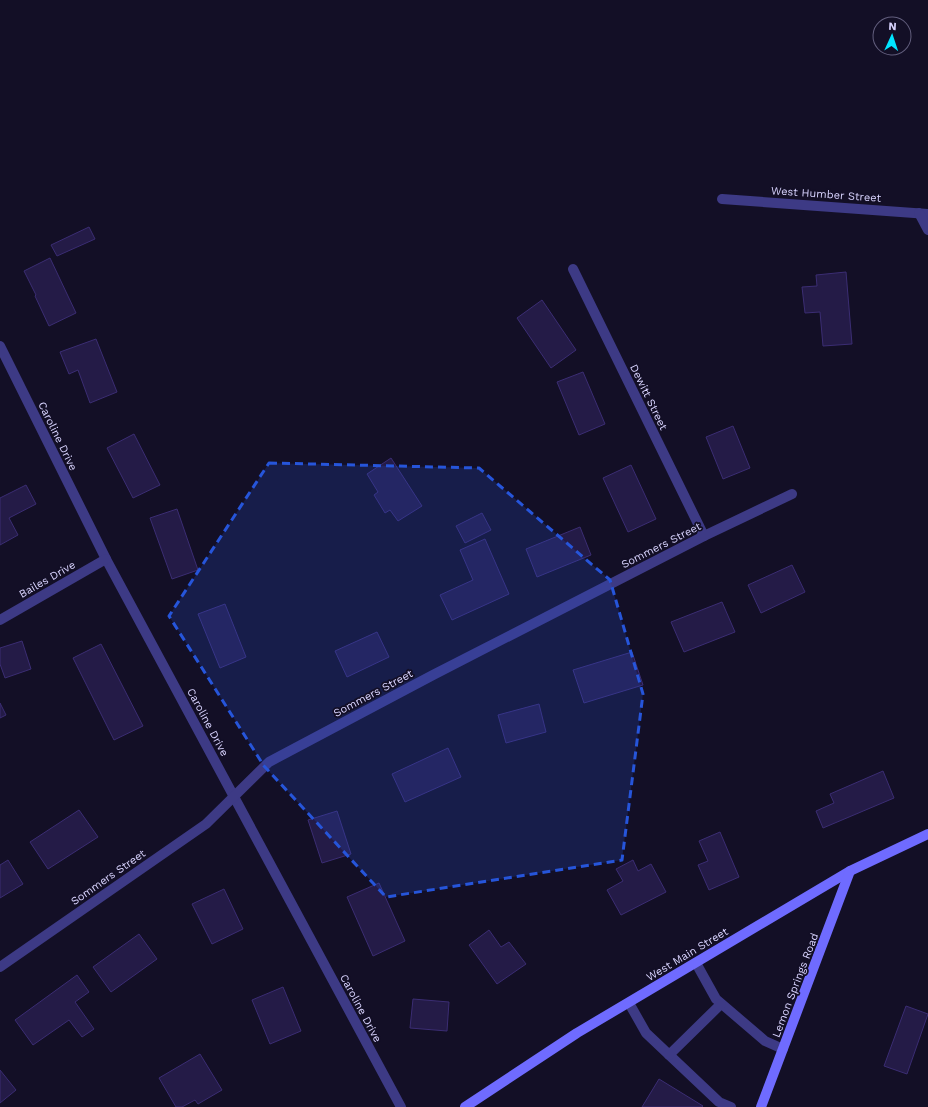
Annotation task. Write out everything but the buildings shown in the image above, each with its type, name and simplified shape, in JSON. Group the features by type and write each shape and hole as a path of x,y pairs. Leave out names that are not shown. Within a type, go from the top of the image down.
{"main road":[{"name":"West Main Street","path":"465,1107 578,1033 850,871 928,834"},
{"name":"Lemon Springs Road","path":"761,1107 850,871"}],"street":[{"name":"West Humber Street","path":"722,199 924,213"},
{"path":"924,213 928,230"},
{"name":"Dewitt Street","path":"573,269 704,536"},
{"name":"Caroline Drive","path":"0,346 106,559 402,1107"},
{"name":"Sommers Street","path":"0,967 206,824 270,762 433,675 704,536 792,494"},
{"name":"Bailes Drive","path":"0,620 106,559"},
{"path":"696,963 716,999 721,1004 765,1041 783,1049"},
{"path":"629,1003 646,1033 719,1102 731,1107"},
{"path":"669,1055 721,1004"}],"highlighted area":[{"path":"269,463 479,468 610,580 643,694 622,860 386,897 264,766 169,616"}]}
